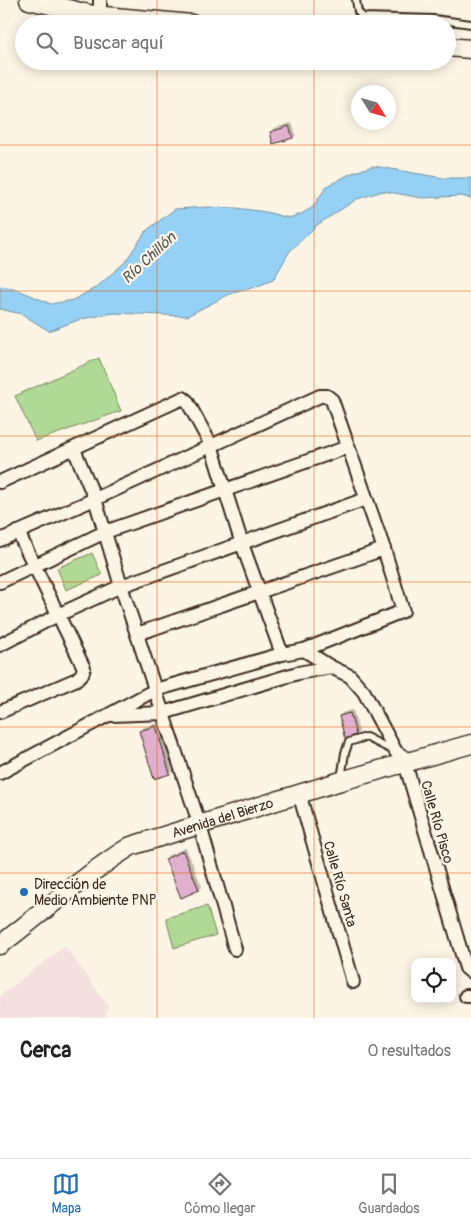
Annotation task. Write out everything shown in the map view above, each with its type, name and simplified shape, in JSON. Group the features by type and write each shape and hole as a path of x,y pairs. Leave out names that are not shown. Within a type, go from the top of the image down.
{"street":[{"path":"30,0 100,8 140,15"},
{"path":"456,48 471,49"},
{"path":"0,540 320,396 327,396 332,400 384,549 403,611 304,650 282,654 155,690 0,773"},
{"path":"0,482 183,398 187,401 211,445 242,544 282,654"},
{"path":"0,582 105,532 348,448"},
{"path":"74,449 94,499 200,826 235,949"},
{"path":"0,645 58,615 121,586 366,499"},
{"path":"0,712 77,679 82,674 84,668 18,532"},
{"path":"138,634 384,549"},
{"name":"Calle Río Pisco","path":"304,650 331,667 350,676 364,692 404,758 466,968 471,972"},
{"path":"111,715 163,714 298,673 331,667"},
{"name":"Avenida del Bierzo","path":"0,945 42,914 106,861 131,846 200,826 404,758 471,744"},
{"name":"Calle Río Santa","path":"299,794 353,982"}],"lane":[{"path":"356,0 358,12 361,15"},
{"path":"456,22 471,24"},
{"path":"341,780 344,754 349,742 366,737 404,758"}],"shaded area":[{"path":"65,946 108,1006 105,1018 0,1018 0,996"}],"green space":[{"path":"99,358 121,411 36,441 15,396"},
{"path":"92,553 102,575 66,590 57,568"},
{"path":"207,906 216,935 174,948 166,918"}],"water":[{"name":"Río Chillón","path":"373,166 443,178 471,178 471,199 462,196 422,198 383,191 357,199 317,225 290,251 273,280 230,294 187,316 114,313 81,319 49,331 22,314 0,309 0,286 16,289 51,304 73,300 97,287 125,262 146,231 175,209 236,208 266,212 289,218 312,208 327,186 352,173"}],"building":[{"path":"289,126 293,138 273,144 270,132"},
{"path":"350,713 356,735 345,739 339,716"},
{"path":"156,726 170,774 154,779 139,731"},
{"path":"183,851 199,890 181,898 165,859"}],"place":[{"name":"Dirección de Medio Ambiente PNP","path":"24,892"}]}
